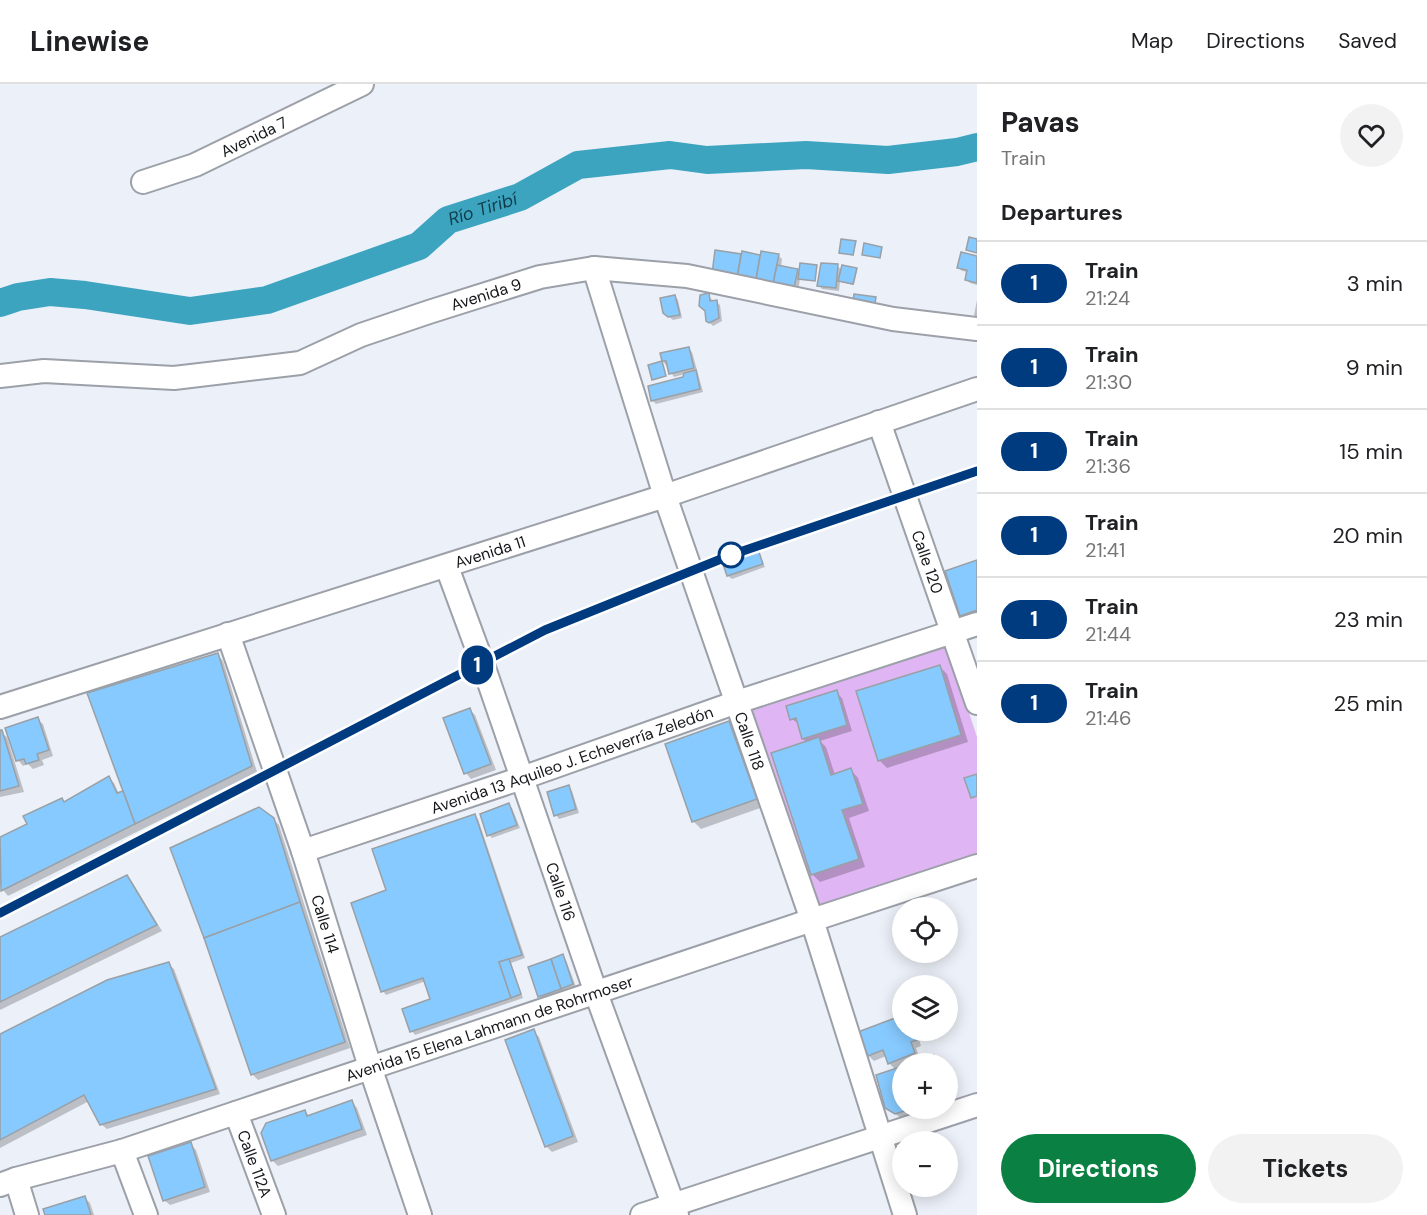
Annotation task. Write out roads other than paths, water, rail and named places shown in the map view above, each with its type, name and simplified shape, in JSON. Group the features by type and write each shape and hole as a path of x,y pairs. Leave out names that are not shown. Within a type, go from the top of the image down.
{"street":[{"name":"Avenida 7","path":"143,182 195,165 362,84"},
{"name":"Avenida 9","path":"0,376 44,371 174,378 300,363 362,335 429,312 540,277 594,268 687,276 893,319 977,329"},
{"name":"Calle 118","path":"594,268 665,496 812,920 904,1215"},
{"name":"Avenida 11","path":"0,707 447,567 665,496 977,389"},
{"name":"Calle 120","path":"879,422 977,703"},
{"name":"Calle 116","path":"447,567 596,993 676,1209"},
{"name":"Avenida 13 Aquileo J. Echeverría Zeledón","path":"303,851 522,778 737,702 977,624"},
{"name":"Calle 114","path":"228,634 303,851 370,1067 420,1215"},
{"name":"Avenida 15 Elena Lahmann de Rohrmoser","path":"8,1182 122,1152 370,1067 977,866"},
{"path":"642,1215 676,1209 977,1105"},
{"name":"Calle 112A","path":"236,1113 274,1215"},
{"path":"122,1152 146,1215"},
{"path":"8,1182 27,1215"}],"waterway":[{"name":"Río Tiribí","path":"0,303 18,297 50,292 190,311 267,300 419,246 448,220 520,197 578,165 670,155 707,160 806,155 888,160 957,152 977,147"}],"railway":[{"path":"0,913 545,630 731,555 977,471"}],"train":[{"name":"1","path":"0,913 545,630 731,555 977,471"}]}
